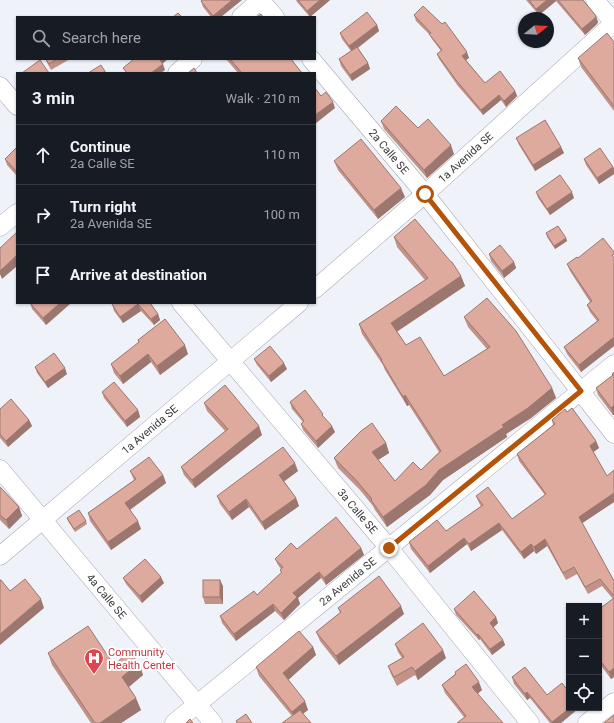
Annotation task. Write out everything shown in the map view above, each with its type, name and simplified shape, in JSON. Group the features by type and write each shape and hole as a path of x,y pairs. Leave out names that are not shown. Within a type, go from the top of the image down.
{"street":[{"path":"242,16 260,0 274,16"},
{"path":"595,0 614,23"},
{"name":"1a Avenida SE","path":"316,288 425,194 614,23"},
{"path":"178,72 192,60"},
{"name":"2a Calle SE","path":"311,60 425,194 614,434"},
{"path":"0,86 16,105"},
{"path":"0,228 16,213"},
{"name":"3a Calle SE","path":"182,304 389,548 530,723"},
{"name":"1a Avenida SE","path":"0,556 298,304"},
{"name":"2a Avenida SE","path":"174,723 198,705 614,364"},
{"name":"4a Calle SE","path":"0,469 213,723"},
{"path":"587,723 614,702"}],"building":[{"path":"232,0 213,16 201,1"},
{"path":"298,0 320,0 307,11"},
{"path":"529,0 547,0 536,9"},
{"path":"558,0 583,0 596,16 582,29"},
{"path":"423,6 442,24 445,22 467,52 462,56 485,83 500,71 515,91 504,101 499,95 481,110 437,54 442,50 429,34 431,33 414,15"},
{"path":"367,12 377,25 349,46 340,33"},
{"path":"178,13 181,16 174,16"},
{"path":"607,33 614,42 614,106 578,58"},
{"path":"357,47 368,63 350,75 339,59"},
{"path":"40,60 48,72 23,72"},
{"path":"47,60 55,60 49,64"},
{"path":"133,60 160,60 163,64 152,72 126,72 123,68"},
{"path":"231,60 292,60 301,72 241,72"},
{"path":"101,65 105,72 90,72"},
{"path":"194,68 196,72 189,72"},
{"path":"316,89 321,96 326,92 333,102 316,114"},
{"path":"396,106 418,128 428,119 451,145 424,170 381,121"},
{"path":"545,120 561,147 533,165 516,138"},
{"path":"361,139 401,188 374,210 334,161"},
{"path":"16,148 16,171 5,159"},
{"path":"600,148 613,167 597,178 584,159"},
{"path":"560,175 572,192 547,209 536,192"},
{"path":"415,219 452,262 461,276 391,323 406,345 420,337 444,376 490,347 464,317 487,298 516,331 552,388 528,408 502,425 504,427 439,470 426,485 383,517 371,500 372,499 334,458 361,431 372,423 386,443 372,452 395,481 413,462 421,470 441,451 405,395 403,397 359,324 428,278 394,237"},
{"path":"558,226 566,238 554,246 546,233"},
{"path":"16,233 16,256 0,271 0,248"},
{"path":"603,238 614,252 612,255 614,258 614,337 579,365 564,347 599,320 587,305 592,301 567,264 577,257 578,258"},
{"path":"500,245 514,262 502,271 489,254"},
{"path":"31,304 59,304 43,318"},
{"path":"112,304 138,304 120,317"},
{"path":"138,304 151,304 158,314 151,319"},
{"path":"165,319 185,345 157,366 148,354 120,376 111,364"},
{"path":"270,346 284,363 269,376 254,359"},
{"path":"54,353 65,368 45,382 35,367"},
{"path":"614,372 614,405 611,408 596,388 613,375 612,374"},
{"path":"114,382 138,410 125,421 102,392"},
{"path":"225,385 259,426 192,480 181,467 228,429 204,403"},
{"path":"305,390 323,414 322,415 332,426 316,441 301,424 304,421 290,402"},
{"path":"11,399 29,420 6,441 0,434 0,409"},
{"path":"572,408 596,441 590,446 607,476 614,470 614,493 579,517 614,581 614,596 600,579 585,587 574,567 563,573 545,539 534,547 531,544 521,552 499,523 469,544 464,538 428,566 409,542 437,520 446,531 483,505 476,496 488,487 512,519 546,494 517,454 555,424 552,420 565,409 567,412"},
{"path":"283,447 295,463 279,475 296,498 262,522 246,499 229,512 217,496"},
{"path":"149,457 163,475 125,503 138,521 108,542 88,513 136,479 130,471"},
{"path":"0,487 19,507 6,520 0,515"},
{"path":"79,510 86,521 74,529 67,518"},
{"path":"336,517 361,548 324,578 319,572 293,593 297,597 281,613 273,604 234,634 220,616 254,591 257,595 282,572 280,570 283,567 275,559 291,543 297,549"},
{"path":"145,559 161,577 140,596 123,578"},
{"path":"379,576 401,606 336,656 316,632 341,612 338,608"},
{"path":"25,579 41,599 0,634 0,580 10,591"},
{"path":"203,580 220,580 220,597 203,597"},
{"path":"474,591 496,617 490,623 503,640 490,649 454,609"},
{"path":"614,598 614,668 609,672 602,663 602,607"},
{"path":"423,623 443,650 415,671 412,667 394,677 388,666 404,657 395,644"},
{"path":"88,626 114,665 129,652 139,663 122,677 136,698 100,723 95,723 48,653"},
{"path":"299,631 313,647 283,673 305,701 292,712 256,667"},
{"path":"466,664 479,682 472,687 503,723 457,723 466,716 442,685 456,674 455,672"},
{"path":"525,667 547,695 562,683 566,688 566,711 552,722 527,692 525,694 512,677"},
{"path":"300,710 311,723 282,723"},
{"path":"246,714 252,723 237,723 236,721"},
{"path":"614,715 614,723 604,723"},
{"path":"190,719 193,723 186,723"}],"place":[{"name":"Community Health Center","path":"94,675"}],"route":[{"path":"389,548 581,391 425,194"}]}
